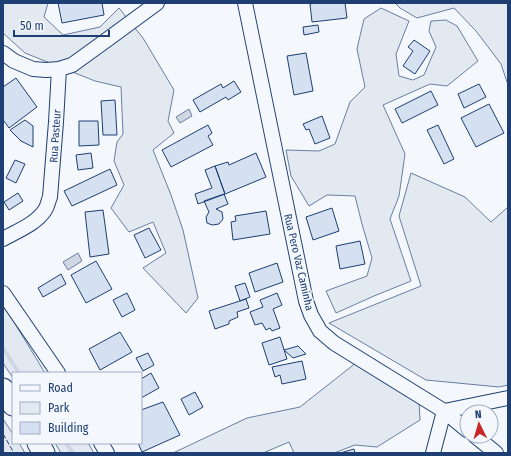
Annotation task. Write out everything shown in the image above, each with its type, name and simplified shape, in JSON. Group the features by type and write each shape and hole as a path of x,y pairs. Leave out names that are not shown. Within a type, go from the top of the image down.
{"highway":[{"path":"3,389 12,403"},
{"path":"39,444 44,453"}],"street":[{"path":"3,53 14,61 33,70 59,69 72,65 157,3"},
{"name":"Rua Pero Vaz Caminha","path":"246,3 306,301 311,315 320,331 334,343 444,411 459,423"},
{"name":"Rua Pasteur","path":"3,239 41,216 50,197 59,69"},
{"path":"3,293 57,372"},
{"path":"433,453 444,411 508,398"},
{"path":"102,444 107,453"},
{"path":"485,444 496,453"}],"green space":[{"path":"4,3 48,3 44,17 63,35 100,27 119,8 143,38 174,90 168,121 174,133 153,150 183,230 198,298 186,313 143,268 166,253 153,222 129,232 111,208 124,185 114,161 117,142 123,134 121,87 95,81 25,53 3,33"},
{"path":"395,3 508,3 508,85 501,64 476,31 454,8 417,18 400,8"},
{"path":"381,8 409,21 396,54 399,76 413,80 424,75 436,47 429,31 431,21 446,20 457,26 478,61 447,86 430,84 383,105 405,154 399,196 390,219 411,281 336,313 326,291 367,276 372,258 355,196 327,195 309,206 291,176 286,150 319,151 335,144 350,102 365,87 357,49 364,19"},
{"path":"411,173 465,197 491,222 508,207 508,385 499,387 426,380 329,323 421,286 399,216"},
{"path":"3,304 44,372 12,372 12,376 3,363"},
{"path":"357,362 419,401 420,420 377,447 355,445 334,453 294,453 289,442 263,453 173,453 247,418 300,407"},
{"path":"3,419 12,432 12,444 20,444 25,453 3,453"},
{"path":"56,444 89,444 94,453 61,453"}],"shaded area":[{"path":"189,109 192,116 180,123 176,117"},
{"path":"78,253 82,261 68,270 63,262"}],"building":[{"path":"58,3 102,3 104,15 62,23"},
{"path":"345,3 347,18 312,22 310,4"},
{"path":"318,25 319,32 304,35 303,27"},
{"path":"414,40 430,51 415,74 403,66 413,51 408,47"},
{"path":"306,53 313,91 294,95 287,56"},
{"path":"16,78 37,107 9,128 4,121 3,122 3,87"},
{"path":"234,81 241,92 228,100 226,97 200,112 193,100 221,84 223,88"},
{"path":"479,84 486,97 464,108 458,94"},
{"path":"431,91 438,105 402,123 395,109"},
{"path":"115,100 117,135 103,135 101,101"},
{"path":"489,104 504,133 476,147 461,118"},
{"path":"322,116 330,138 315,144 309,129 306,130 303,124"},
{"path":"25,120 33,126 33,147 21,141 10,130"},
{"path":"79,121 98,121 99,145 79,146"},
{"path":"208,125 212,133 208,136 213,145 171,167 162,150"},
{"path":"438,125 454,159 444,164 427,130"},
{"path":"91,153 93,168 78,170 76,155"},
{"path":"256,153 266,177 225,194 215,166 228,162 229,165"},
{"path":"15,160 25,164 16,183 6,178"},
{"path":"215,166 225,194 198,204 195,194 212,188 205,170"},
{"path":"110,169 117,185 72,206 64,191"},
{"path":"18,193 23,201 9,210 4,202"},
{"path":"224,194 228,204 216,209 222,212 223,219 219,224 212,225 207,223 206,217 209,212 204,201"},
{"path":"332,208 339,231 313,240 306,217"},
{"path":"103,210 109,254 90,257 85,212"},
{"path":"266,211 270,234 233,240 231,222 236,221 235,216"},
{"path":"149,228 161,250 145,258 134,235"},
{"path":"360,241 365,264 340,269 336,246"},
{"path":"96,261 112,289 86,303 71,275"},
{"path":"277,263 283,282 255,292 249,273"},
{"path":"61,274 66,284 43,297 38,288"},
{"path":"245,283 250,297 240,301 235,286"},
{"path":"127,293 135,310 122,317 113,300"},
{"path":"277,293 282,305 273,309 280,328 272,331 270,328 266,330 262,323 255,325 250,312 263,307 260,300"},
{"path":"246,299 249,308 237,312 238,317 229,321 229,324 215,329 209,311"},
{"path":"120,332 132,352 100,370 89,349"},
{"path":"280,337 287,359 269,365 262,343"},
{"path":"298,346 306,354 293,358 284,350"},
{"path":"148,353 154,365 143,371 136,358"},
{"path":"302,361 306,379 282,384 280,375 275,377 272,367"},
{"path":"151,373 159,388 142,397 142,378"},
{"path":"195,392 203,407 189,415 181,399"},
{"path":"163,402 180,435 142,452 138,444 142,444 142,410"},
{"path":"354,449 355,453 340,453"}],"waterway":[{"path":"3,348 18,372"},
{"path":"67,444 73,453"}],"fence":[{"path":"3,434 14,453"}]}
